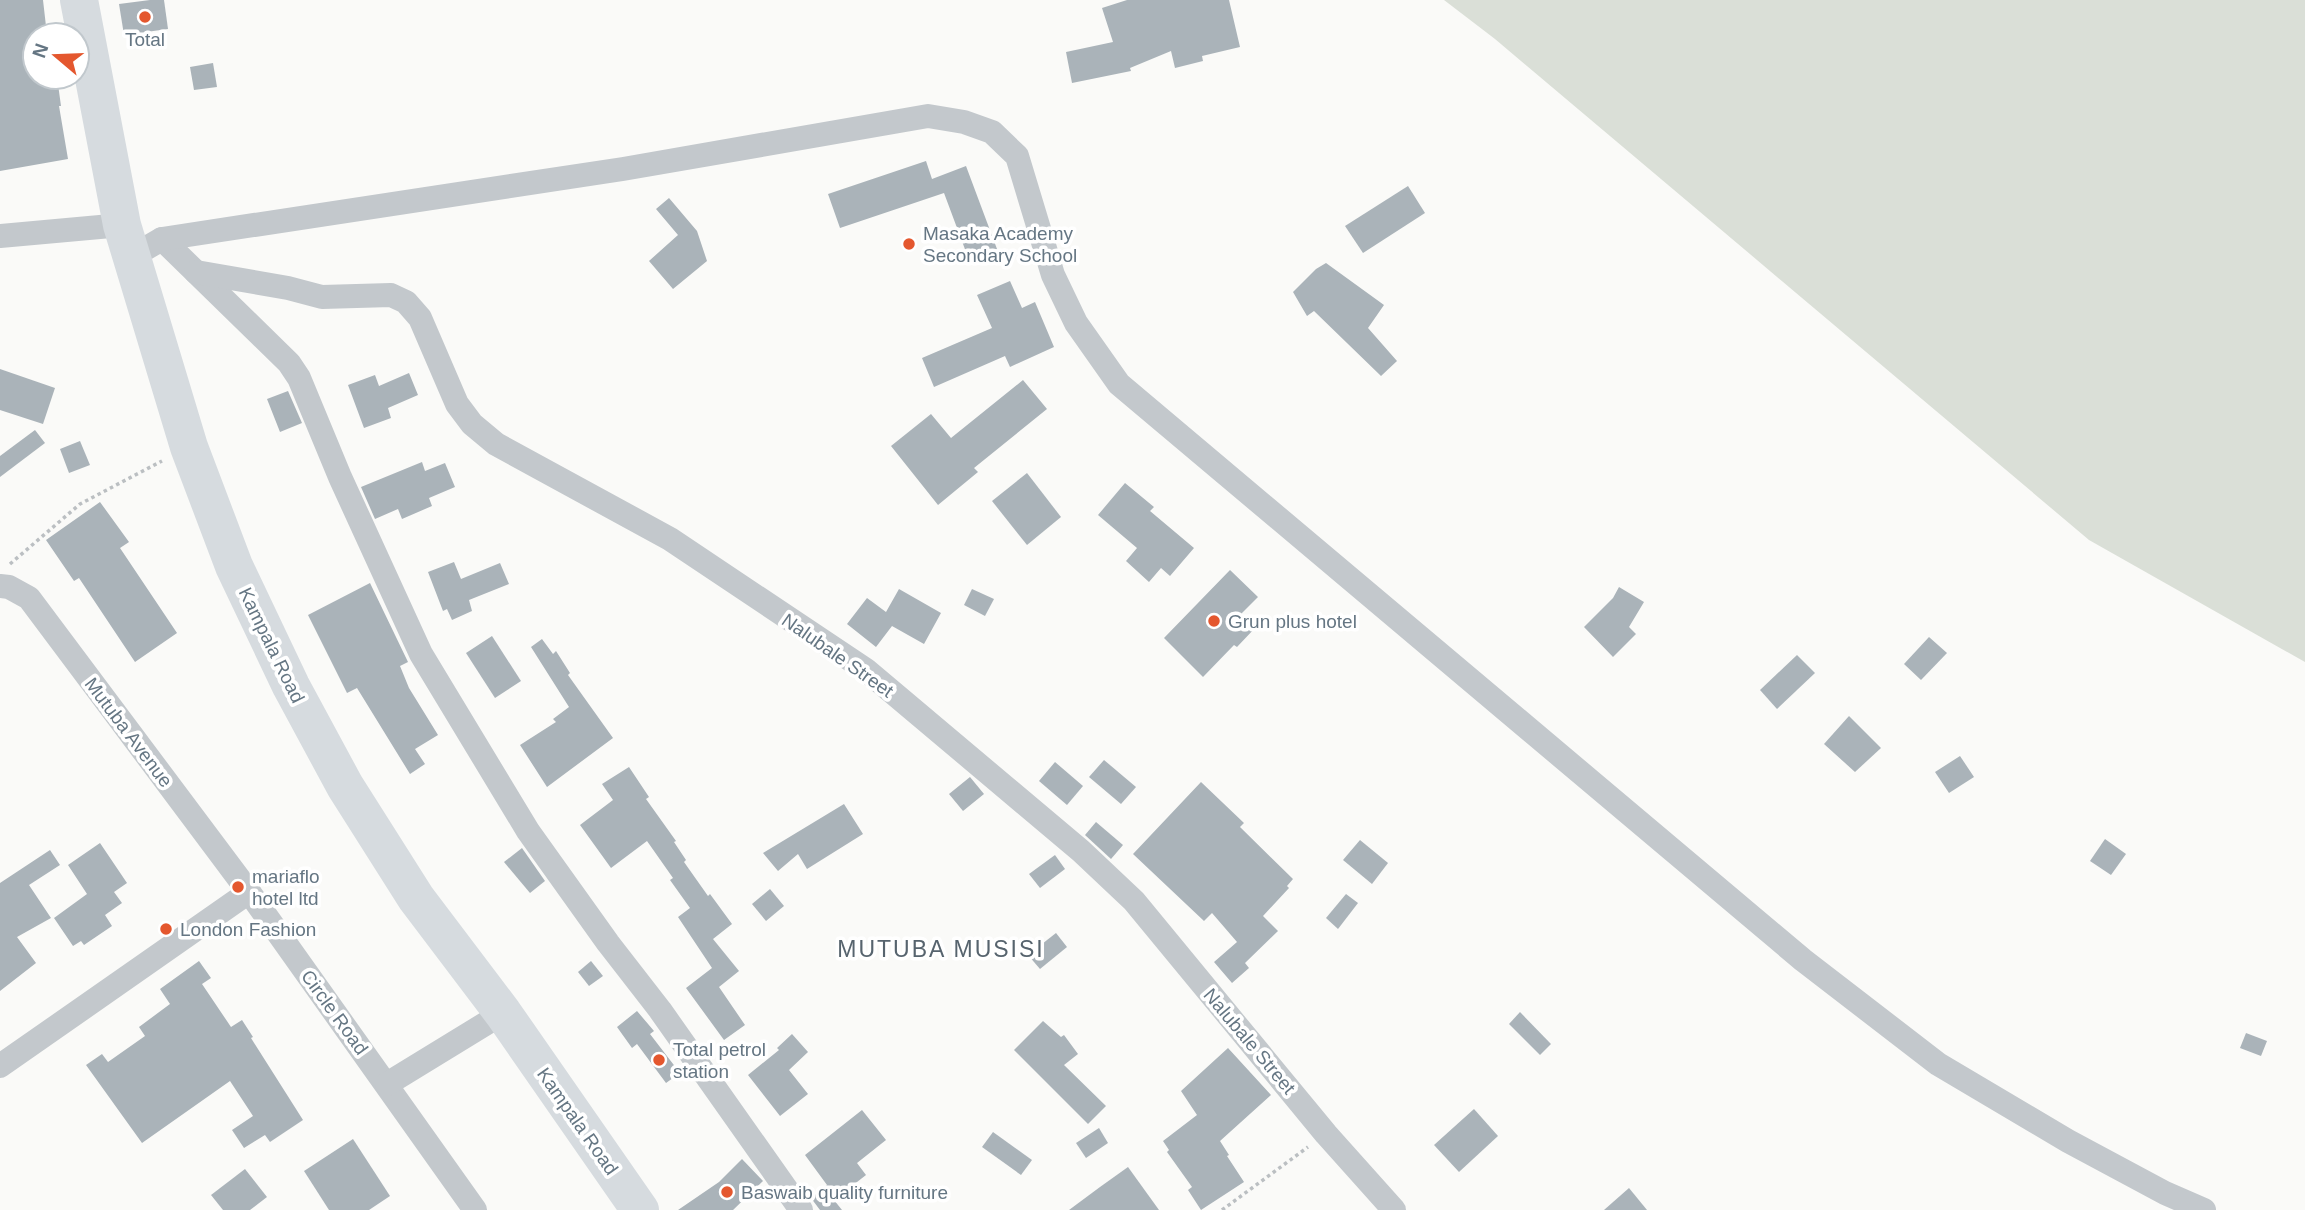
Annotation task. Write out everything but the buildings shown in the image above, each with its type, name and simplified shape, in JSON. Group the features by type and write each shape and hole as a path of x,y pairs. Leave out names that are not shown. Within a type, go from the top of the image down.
{"main road":[{"name":"Kampala Road","path":"79,0 188,447 234,566 291,686 345,786 416,898 503,1013 640,1210"}],"street":[{"path":"0,236 138,240 623,169 928,116 964,122 992,132 1017,156 1053,275 1076,323 1119,384 1803,960 1938,1064 2068,1141 2165,1193 2204,1210"},
{"path":"138,240 195,272 289,363 299,378 340,477 421,654 442,689 528,831 660,1010 801,1210"},
{"name":"Nalubale Street","path":"195,272 288,288 322,297 391,295 406,302 420,318 457,404 472,424 496,444 670,539 876,679 1081,851 1134,901 1326,1134 1394,1210"},
{"name":"Mutuba Avenue","path":"0,586 9,587 29,598 249,892"},
{"path":"0,1066 249,892"},
{"name":"Circle Road","path":"249,892 475,1210"},
{"path":"387,1084 503,1013"}],"path":[{"path":"10,564 80,505 188,447"},
{"path":"1222,1210 1326,1134"}],"shaded area":[{"path":"1444,0 2305,0 2305,662 2089,540 1495,39"}],"place":[{"name":"Total","path":"145,17"},
{"name":"Masaka Academy Secondary School","path":"909,244"},
{"name":"Grun plus hotel","path":"1214,621"},
{"name":"mariaflo hotel ltd","path":"238,887"},
{"name":"London Fashion","path":"166,929"},
{"name":"Total petrol station","path":"659,1060"},
{"name":"Baswaib quality furniture","path":"727,1192"}],"district":[{"name":"MUTUBA MUSISI","path":"941,949"}]}
